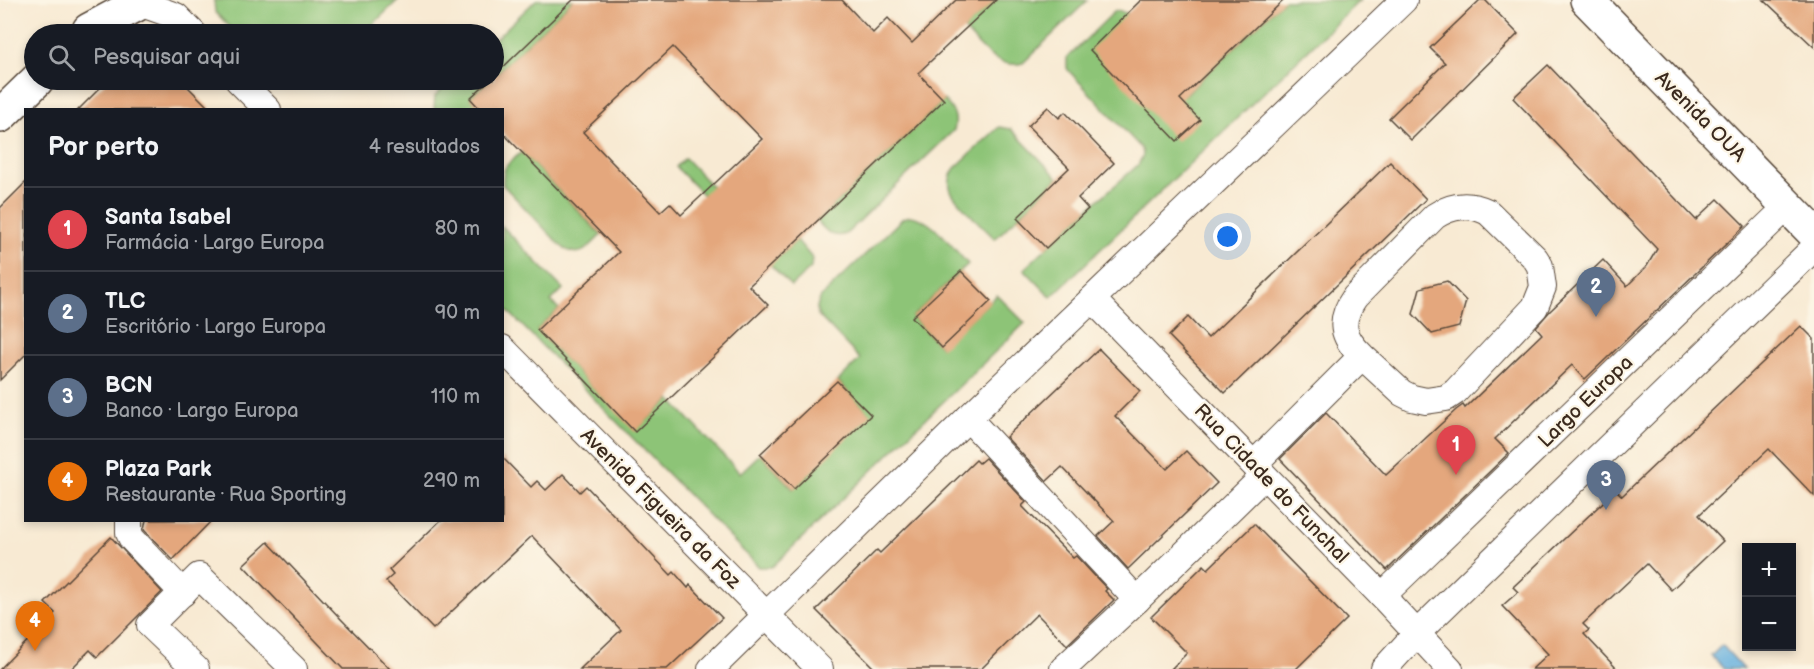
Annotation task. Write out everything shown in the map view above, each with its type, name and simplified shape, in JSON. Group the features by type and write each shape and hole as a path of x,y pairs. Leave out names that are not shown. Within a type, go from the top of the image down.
{"street":[{"path":"711,669 968,418 1404,0"},
{"name":"Avenida OUA","path":"1587,0 1814,233"},
{"path":"104,24 145,4 178,24"},
{"path":"0,116 27,90"},
{"path":"248,90 266,108"},
{"path":"1466,206 1478,207 1488,212 1535,258 1540,266 1543,287 1535,307 1455,392 1446,398 1426,401 1402,393 1362,356 1349,343 1344,325 1354,297 1435,216 1445,209 1466,206"},
{"name":"Largo Europa","path":"1382,596 1788,206"},
{"path":"1384,669 1417,633 1814,248"},
{"name":"Rua Cidade do Funchal","path":"1093,300 1417,633 1436,664"},
{"name":"Avenida Figueira da Foz","path":"504,350 820,669"},
{"path":"1063,669 1137,600 1362,356"},
{"path":"968,418 1137,600"},
{"path":"129,522 129,533 132,539 183,593"},
{"path":"196,669 150,625 200,576 294,669"}],"green space":[{"path":"214,0 398,0 373,24 227,24 215,12"},
{"path":"536,0 573,0 504,66 504,30"},
{"path":"995,0 1088,0 1023,63 1013,64 997,60 983,50 964,29"},
{"path":"1284,0 1360,0 1051,297 1024,269 1138,165 1143,155 1142,149 1069,71 1067,58 1115,11 1127,13 1148,36 1185,95"},
{"path":"441,90 479,90 470,98 480,108 434,108 435,96"},
{"path":"944,100 954,114 954,130 846,234 833,235 826,231 817,221"},
{"path":"999,127 1011,129 1058,178 995,239 954,196 950,182 955,168"},
{"path":"522,152 601,235 588,248 579,253 561,246 504,186 505,169"},
{"path":"685,158 779,257 797,240 812,258 811,268 791,286 676,167"},
{"path":"910,216 926,222 949,242 968,264 912,317 941,347 997,295 1025,323 772,567 759,567 504,307 504,228 563,289 551,301 559,309 537,330 635,431 670,399 740,473 760,454 793,489 870,415 838,381 860,359 818,315 817,308 821,297 903,218"}],"water":[{"path":"1722,645 1744,669 1724,669 1711,656"}],"building":[{"path":"573,0 842,0 873,33 888,18 912,43 956,0 996,0 918,73 944,100 749,286 768,305 635,432 537,330 619,252 504,134 504,108 479,108 470,98 479,90 504,90 504,66","holes":["673,47 762,139 681,215 670,203 660,212 583,132"]},
{"path":"1141,0 1284,0 1180,99 1200,120 1177,141 1090,50"},
{"path":"1480,0 1485,0 1518,34 1411,140 1389,118 1445,63 1430,48"},
{"path":"1764,0 1814,0 1814,47"},
{"path":"1548,65 1696,220 1718,199 1745,226 1585,379 1572,365 1495,439 1509,453 1387,570 1280,459 1326,413 1386,475 1456,410 1463,405 1465,408 1542,334 1536,327 1603,260 1627,286 1647,266 1657,249 1513,98"},
{"path":"98,90 191,90 209,108 80,108"},
{"path":"1048,107 1059,118 1065,112 1114,163 1078,198 1088,209 1046,248 1017,218 1069,168 1028,126"},
{"path":"1390,162 1426,199 1225,393 1169,336 1188,317 1208,338"},
{"path":"24,184 24,356 0,380 0,208"},
{"path":"961,271 991,301 942,348 912,317"},
{"path":"1447,281 1466,301 1459,327 1432,334 1413,314 1420,288"},
{"path":"1801,326 1814,339 1814,496 1769,449 1699,515 1723,541 1671,590 1647,564 1583,624 1589,630 1584,634 1617,669 1532,669 1548,654 1502,606 1518,592 1513,587 1616,490 1622,496"},
{"path":"1099,349 1140,391 1115,416 1167,469 1186,451 1217,483 1128,569 1098,536 1114,521 1062,467 1047,481 1006,437"},
{"path":"837,381 871,415 794,489 760,454"},
{"path":"985,458 1026,502 1022,506 1073,558 1076,556 1107,589 1105,591 1114,600 1067,645 1037,614 981,669 875,669 816,610 877,550 880,553 976,460 979,463"},
{"path":"504,459 531,487 537,481 546,490 563,474 580,492 586,486 671,575 674,572 688,588 690,585 722,618 667,669 580,669 621,630 532,536 433,629 386,581 393,575 389,570 439,522 504,522"},
{"path":"146,522 210,522 173,560 144,530"},
{"path":"1254,524 1347,619 1296,669 1171,669 1187,653 1151,617 1204,565 1208,569"},
{"path":"111,537 162,592 97,657 90,650 71,669 0,669 55,613 45,603"},
{"path":"268,542 390,669 343,669 243,565"}],"place":[{"name":"TLC","path":"1596,317"},
{"name":"Santa Isabel","path":"1456,475"},
{"name":"BCN","path":"1606,510"},
{"name":"Plaza Park","path":"35,651"}]}
